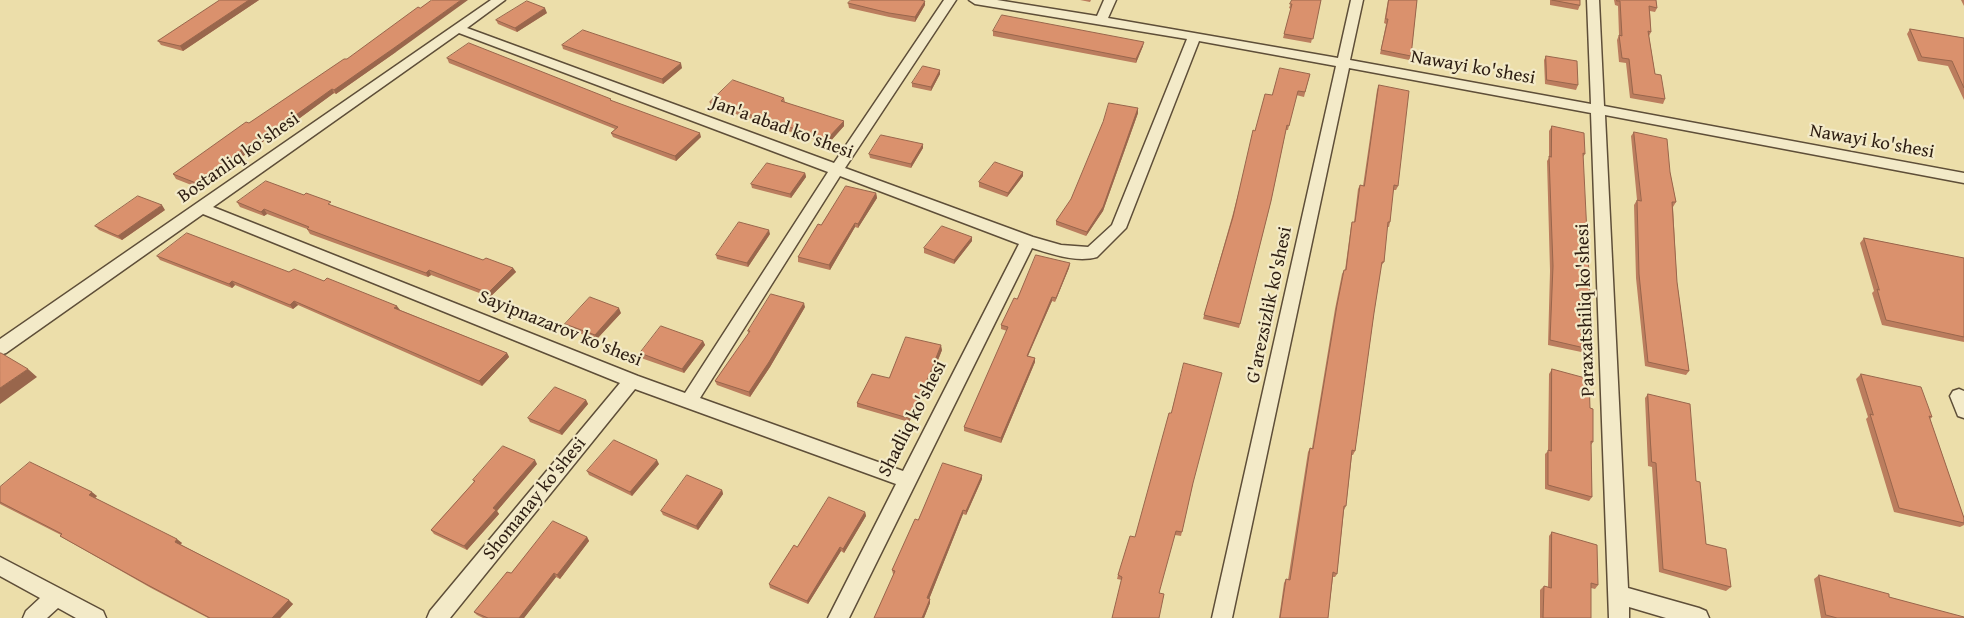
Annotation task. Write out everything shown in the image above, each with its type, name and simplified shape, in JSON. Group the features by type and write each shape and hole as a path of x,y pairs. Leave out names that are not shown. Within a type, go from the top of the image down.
{"street":[{"name":"Bostanliq ko'shesi","path":"0,348 499,0"},
{"path":"690,400 837,169 950,0"},
{"name":"Nawayi ko'shesi","path":"975,0 1101,20 1964,178"},
{"path":"1101,20 1110,0"},
{"name":"G'arezsizlik ko'shesi","path":"1222,618 1357,0"},
{"name":"Paraxatshiliq ko'shesi","path":"1593,0 1619,618"},
{"name":"Jan'a abad ko'shesi","path":"459,29 1028,241 1062,251 1092,253"},
{"path":"1092,253 1118,228 1194,37"},
{"name":"Sayipnazarov ko'shesi","path":"202,208 632,380 906,480"},
{"name":"Shadliq ko'shesi","path":"838,618 1028,241"},
{"name":"Shomanay ko'shesi","path":"437,618 632,380"},
{"path":"0,566 96,618"},
{"path":"1618,595 1699,618"},
{"path":"33,618 56,596"}],"building":[{"path":"220,0 249,0 180,46 158,41"},
{"path":"432,0 461,0 275,130 272,128 196,183 173,174 246,122 249,123 344,59 347,59 418,7 420,8"},
{"path":"851,0 925,1 915,17 848,3"},
{"path":"1292,0 1321,0 1313,39 1284,34"},
{"path":"1389,0 1417,0 1411,56 1381,50 1388,19 1386,19"},
{"path":"1552,0 1580,0 1580,5"},
{"path":"1617,0 1656,0 1657,8 1649,6 1651,32 1648,31 1655,74 1661,75 1665,99 1633,94 1629,59 1622,58 1619,35 1622,36 1620,1"},
{"path":"527,1 545,8 515,28 496,20"},
{"path":"1002,15 1144,42 1136,59 993,31"},
{"path":"1910,29 1964,38 1964,88 1952,61 1922,57"},
{"path":"583,30 681,63 662,79 562,45"},
{"path":"469,43 610,100 700,133 675,156 611,133 618,127 447,58"},
{"path":"1546,56 1577,61 1578,85 1547,80"},
{"path":"923,66 940,70 931,87 912,83"},
{"path":"1280,68 1310,74 1305,92 1298,91 1289,126 1287,125 1271,201 1240,324 1204,315 1233,217 1253,130 1255,131 1265,94 1272,95"},
{"path":"733,80 784,98 781,101 844,121 827,139 710,102"},
{"path":"1379,85 1409,91 1398,186 1394,185 1355,451 1352,450 1337,574 1333,572 1328,618 1280,618 1286,579 1290,580 1310,448 1313,449 1337,305 1344,270 1346,270 1352,222 1355,222 1360,185 1364,186"},
{"path":"1109,103 1138,108 1103,207 1087,232 1056,221 1071,199"},
{"path":"1552,126 1584,133 1585,154 1583,153 1590,295 1589,349 1550,340 1553,266 1549,156 1551,157"},
{"path":"1634,132 1667,139 1670,172 1676,202 1672,202 1677,282 1689,371 1648,362 1639,274 1637,200 1641,201"},
{"path":"881,135 923,144 911,164 869,154"},
{"path":"995,162 1023,172 1008,193 979,182"},
{"path":"767,163 805,173 790,194 751,184"},
{"path":"266,181 304,195 306,193 331,202 328,204 483,260 486,258 513,268 488,293 429,270 426,273 307,229 309,227 264,209 261,212 237,202"},
{"path":"846,186 876,193 858,224 855,223 829,265 798,257 818,224 821,225"},
{"path":"138,196 162,205 118,236 95,226"},
{"path":"739,222 769,230 747,263 716,255"},
{"path":"942,226 972,237 954,260 924,248"},
{"path":"187,233 289,272 294,269 324,281 327,278 397,306 394,308 507,353 479,381 294,301 290,305 232,281 229,284 157,256"},
{"path":"1864,238 1964,258 1964,337 1886,320"},
{"path":"1036,255 1070,263 1056,298 1052,297 1027,356 1035,358 1001,438 964,427 1008,327 1001,325 1014,298 1017,299"},
{"path":"771,294 804,303 769,362 749,392 715,381 750,331 748,331"},
{"path":"590,297 619,308 595,335 565,324"},
{"path":"661,326 703,341 682,369 640,353"},
{"path":"906,337 941,345 929,376 908,418 857,403 872,374 889,378"},
{"path":"0,353 28,369 0,388"},
{"path":"1184,363 1222,373 1182,532 1176,531 1159,593 1164,594 1159,618 1112,618 1122,577 1118,575 1130,536 1135,537"},
{"path":"1552,369 1589,379 1590,408 1593,409 1593,442 1591,441 1592,497 1548,485 1548,450 1551,451"},
{"path":"1861,374 1921,387 1964,518 1964,523 1899,508 1870,414 1873,415"},
{"path":"555,387 586,400 559,431 528,418"},
{"path":"1648,394 1690,404 1696,481 1700,482 1706,544 1726,549 1731,587 1663,569 1656,463 1652,462"},
{"path":"614,440 657,460 630,492 587,471"},
{"path":"503,446 535,460 493,508 496,510 464,546 431,530 475,481 473,480"},
{"path":"30,462 92,492 89,495 177,539 175,542 289,600 272,618 210,618 146,584 60,536 62,534 0,502 0,487"},
{"path":"943,463 982,475 966,511 963,510 927,598 930,599 922,618 874,618 895,571 892,570 915,519 918,520"},
{"path":"687,475 722,490 696,526 661,511"},
{"path":"829,497 865,512 843,549 840,547 807,601 769,584 794,545 797,547"},
{"path":"553,521 587,537 557,575 554,573 519,618 488,618 474,612 507,572 511,573"},
{"path":"1552,532 1597,545 1598,585 1591,583 1591,618 1543,618 1544,586 1551,588"},
{"path":"1819,575 1889,594 1889,597 1964,618 1837,618 1826,615"}]}
